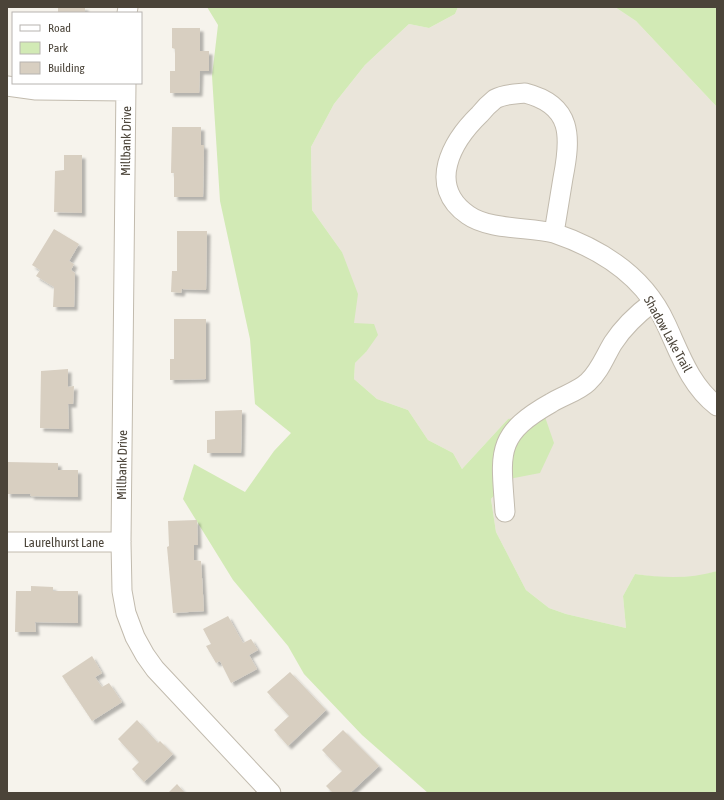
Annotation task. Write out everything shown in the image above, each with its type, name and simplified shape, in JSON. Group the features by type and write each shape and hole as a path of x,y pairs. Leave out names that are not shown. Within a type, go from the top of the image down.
{"street":[{"path":"7,86 36,90 126,87"},
{"name":"Millbank Drive","path":"126,87 121,542 122,591 126,612 135,637 154,669 271,793"},
{"name":"Shadow Lake Trail","path":"554,232 569,148 568,133 564,121 555,108 539,97 525,93 512,94 495,100 474,119 458,139 449,154 446,167 446,180 452,197 460,208 469,216 495,224 554,232 598,251 624,270 653,302 666,324 686,369 701,391 717,406"},
{"path":"505,512 501,459 505,443 520,424 550,403 588,382 602,364 612,344 630,320 653,302"},
{"name":"Laurelhurst Lane","path":"7,542 121,542"}],"shaded area":[{"path":"458,7 615,7 636,21 717,107 717,571 700,576 663,578 635,574 623,596 626,628 566,614 549,608 526,590 496,532 491,499 509,479 508,419 462,469 453,453 428,440 408,410 377,399 354,379 355,363 366,352 354,323 342,252 312,210 311,147 334,104 365,65 409,24 429,28 455,14"}],"green space":[{"path":"207,7 458,7 455,14 429,28 409,24 365,65 334,104 311,147 312,210 342,252 358,294 354,323 374,324 378,335 366,352 355,363 354,379 377,399 408,410 428,440 453,453 462,469 508,419 544,414 554,443 540,473 509,479 491,499 496,532 526,590 549,608 566,614 626,628 623,596 635,574 687,577 717,571 717,793 428,793 362,735 304,674 288,646 233,580 183,499 194,464 245,492 274,451 291,433 255,404 250,339 220,201 212,76 218,25"},
{"path":"615,7 717,7 717,107 636,21"}],"building":[{"path":"58,7 85,7 85,12 58,12"},
{"path":"172,28 200,28 200,51 209,51 209,71 200,71 199,93 170,93 170,71 175,71 175,49 172,48"},
{"path":"172,127 201,127 201,145 204,145 203,197 174,197 174,173 171,173"},
{"path":"64,155 82,155 82,213 54,212 55,171 64,170"},
{"path":"54,229 79,244 69,261 74,264 71,270 75,273 74,307 53,307 54,287 36,276 40,270 32,265"},
{"path":"177,231 207,231 206,290 182,289 181,293 171,292 172,271 177,271"},
{"path":"174,319 206,319 206,379 170,380 170,359 174,359"},
{"path":"68,369 68,387 74,386 73,404 68,404 69,429 40,428 41,371"},
{"path":"242,410 241,453 207,453 207,440 215,439 215,411"},
{"path":"7,462 58,463 58,470 78,470 78,497 7,494"},
{"path":"197,520 198,545 194,545 194,560 201,561 204,611 173,613 167,547 169,546 168,521"},
{"path":"31,586 53,587 53,591 78,591 78,623 35,622 36,632 15,632 16,591 31,591"},
{"path":"228,616 243,643 251,639 258,650 249,655 257,669 231,683 220,661 216,663 206,646 211,644 203,629"},
{"path":"92,656 102,673 95,677 102,687 109,683 122,702 92,721 62,676"},
{"path":"290,672 326,710 288,746 274,730 289,716 267,692"},
{"path":"137,720 158,743 160,741 173,754 144,782 132,769 139,762 118,739"},
{"path":"343,730 379,766 350,793 333,793 326,786 342,771 322,750"},
{"path":"177,784 185,793 168,793"}]}
